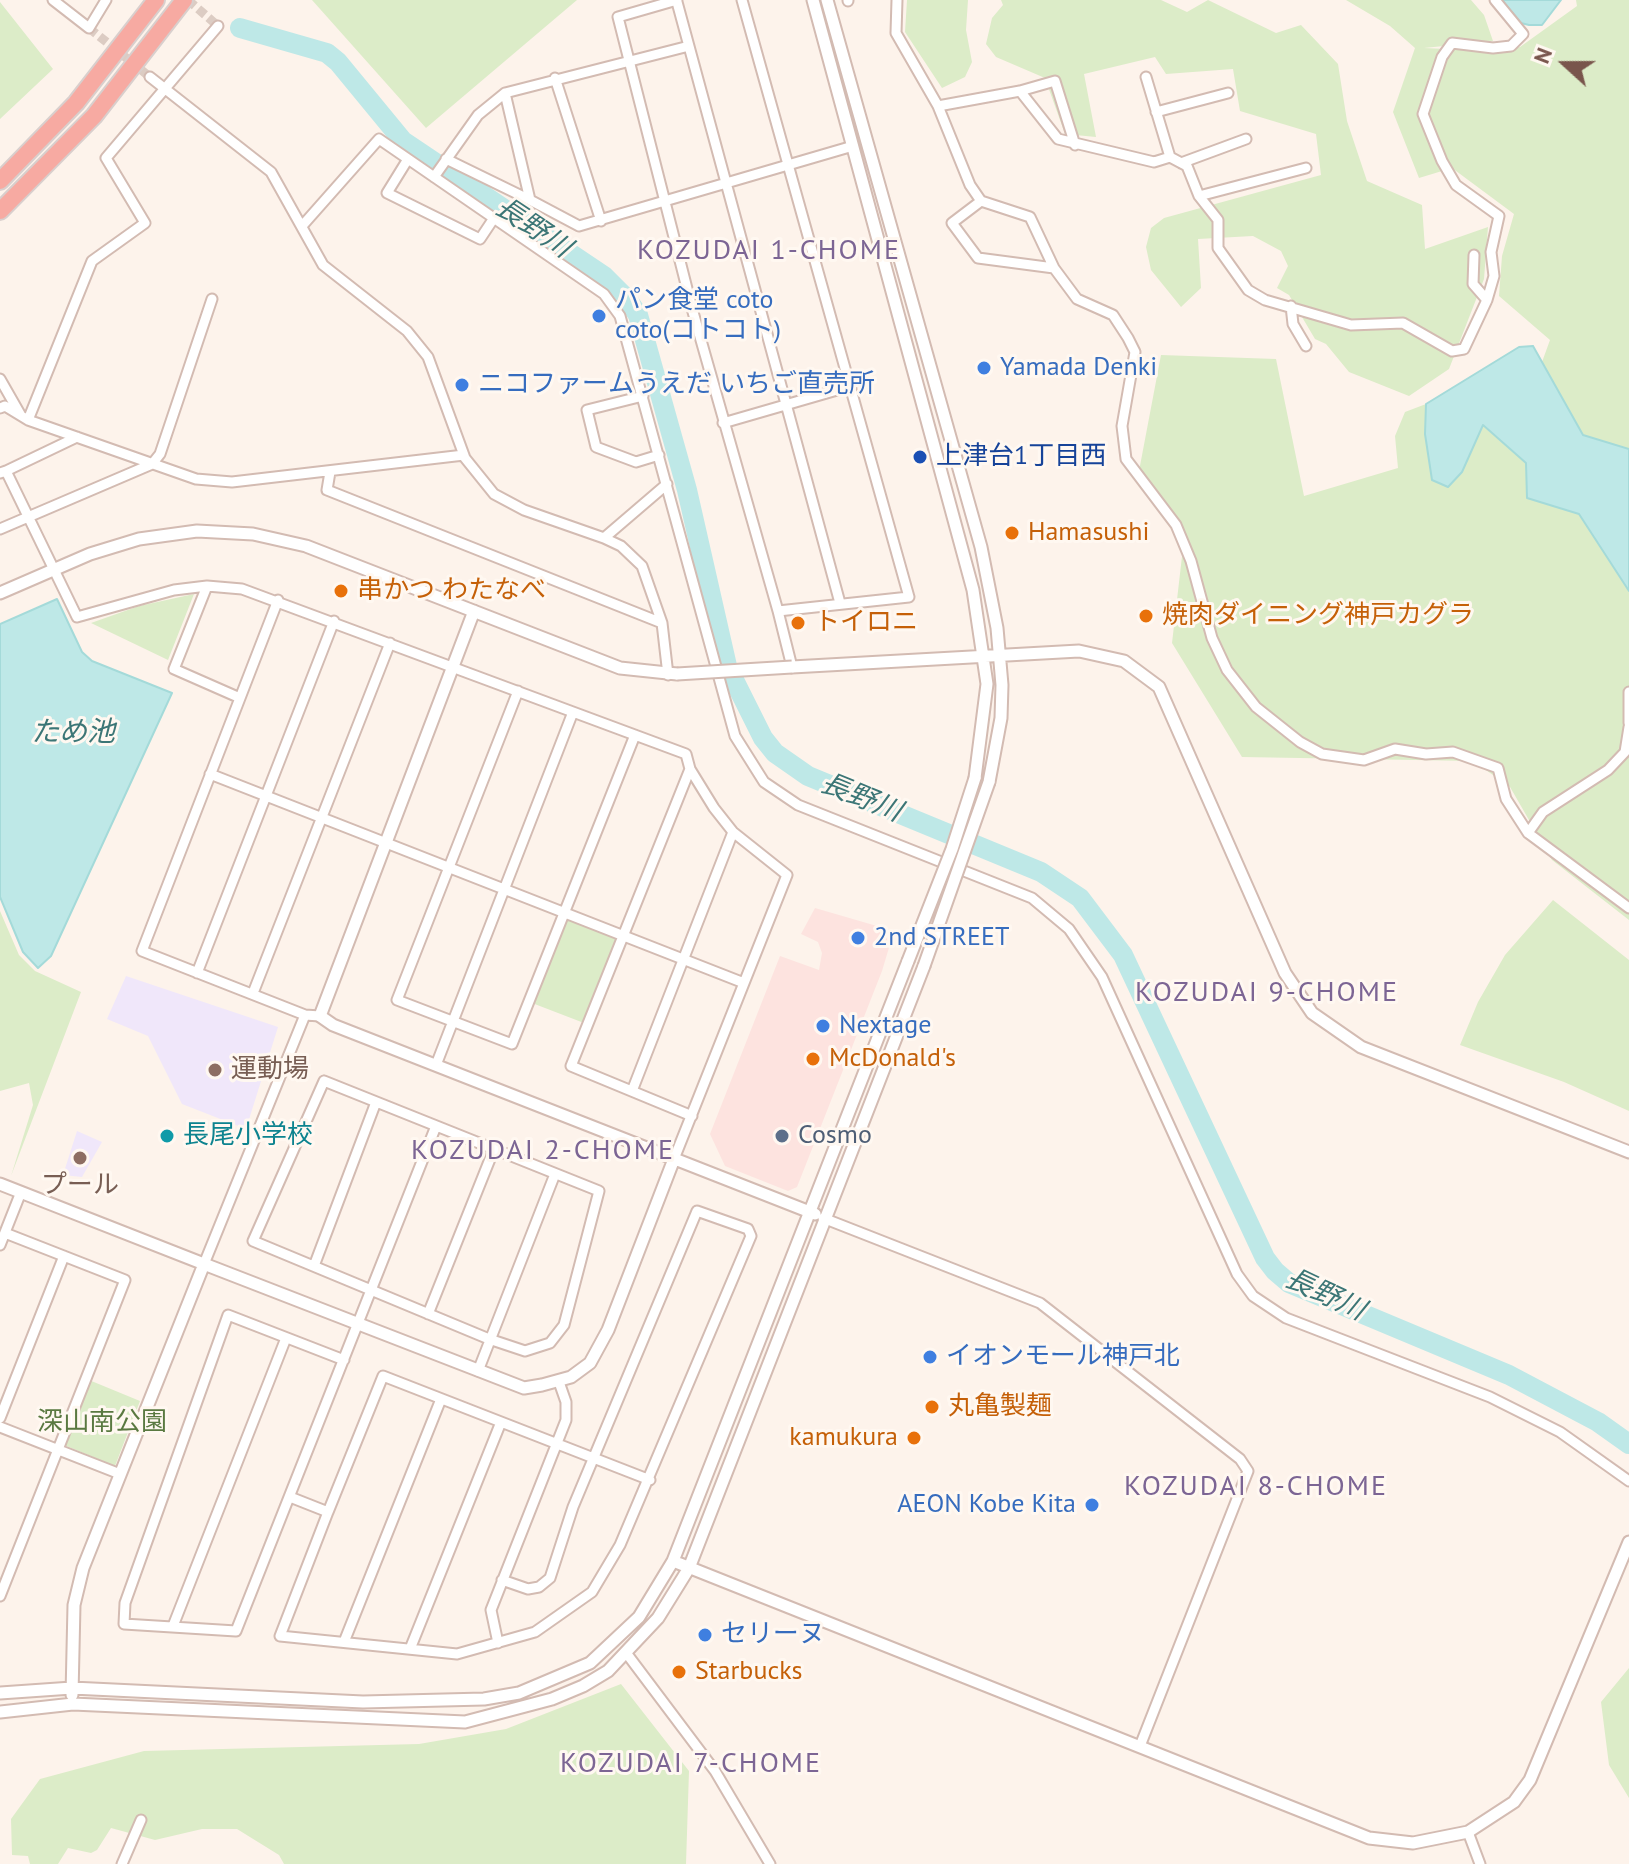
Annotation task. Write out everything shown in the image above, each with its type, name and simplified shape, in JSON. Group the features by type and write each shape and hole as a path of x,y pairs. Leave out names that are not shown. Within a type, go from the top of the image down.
{"highway":[{"path":"0,181 76,103 156,0"},
{"path":"0,211 94,116 184,0"}],"street":[{"path":"53,0 89,28 106,0"},
{"path":"742,0 909,597 778,611"},
{"path":"0,1693 72,1688 363,1702 484,1699 519,1693 557,1680 590,1663 609,1648 652,1600 673,1561 952,849 975,778 985,716 987,684 973,590 813,0"},
{"path":"0,1712 73,1704 465,1722 521,1709 573,1691 608,1671 658,1618 689,1568 823,1218 924,966 989,782 1001,718 1000,654 981,547 827,0"},
{"path":"897,0 896,33 938,106 970,185 981,201 1030,217 1054,268 1077,299 1113,315 1135,352 1122,426 1126,459 1176,525 1191,561 1212,638 1235,682 1256,707 1300,742 1322,754 1364,760 1395,749 1426,754 1453,752 1498,768 1506,799 1528,833 1629,908"},
{"path":"1146,77 1170,157 1187,166 1199,196 1218,220 1218,248 1248,290 1265,300 1351,325 1403,323 1452,351 1464,349 1487,300 1494,276 1491,252 1499,216 1456,185 1442,161 1423,114 1442,57 1452,43 1493,48 1511,46 1523,34 1495,0"},
{"path":"792,667 723,423 618,17 677,1 840,603"},
{"path":"25,419 92,261 145,223 106,158 162,87 218,26"},
{"path":"434,177 478,115 505,93 689,46"},
{"path":"150,77 271,172 323,265 407,331 428,357 464,455 494,494 524,510 621,546 642,566 662,623 672,674"},
{"path":"555,78 601,221"},
{"path":"938,106 1020,91 1055,81 1075,145"},
{"path":"1020,91 1058,139 1154,162 1170,157"},
{"path":"505,93 530,200"},
{"path":"1156,112 1228,93"},
{"path":"302,226 379,139 604,294 620,316 735,736 764,782 798,805 1032,898 1062,921 1102,977 1237,1274 1253,1296 1286,1318 1490,1397 1560,1432 1629,1481"},
{"path":"1181,163 1246,139"},
{"path":"446,159 579,226 853,146"},
{"path":"408,159 387,193 480,239 494,218"},
{"path":"1199,196 1306,168"},
{"path":"981,201 952,223 978,258 1054,268"},
{"path":"1474,255 1473,284 1487,300"},
{"path":"0,529 152,464 160,454 212,299"},
{"path":"1291,306 1293,324 1306,346"},
{"path":"0,379 25,419"},
{"path":"723,423 851,386"},
{"path":"643,396 587,410 596,447 636,462 659,455"},
{"path":"0,408 5,406 25,419 196,479 232,482 289,472 330,472 464,455"},
{"path":"0,1184 358,1326 524,1388 559,1382 590,1363 602,1341 787,875 733,832 690,769 686,754 278,600 242,589 207,586 174,590 77,617 30,516 3,472 77,437"},
{"path":"330,472 327,490 662,623"},
{"path":"604,538 667,484"},
{"path":"0,593 139,539 197,531 244,533 306,546 620,668 672,674 1079,651 1124,661 1159,687 1285,973 1312,1013 1361,1047 1629,1152"},
{"path":"207,586 174,669 240,698"},
{"path":"278,600 142,951 305,1015 320,1016 333,1025 1040,1303 1240,1459 1248,1471 1140,1746"},
{"path":"320,1016 474,611"},
{"path":"197,973 334,621"},
{"path":"253,993 390,643"},
{"path":"518,691 397,1000 512,1044 635,735"},
{"path":"1528,833 1543,812 1608,770 1625,752 1629,692"},
{"path":"436,1065 573,712"},
{"path":"690,769 571,1066 692,1116"},
{"path":"210,774 744,983"},
{"path":"632,1091 733,832"},
{"path":"73,1704 77,1589 120,1474 305,1015"},
{"path":"324,1081 436,1126 599,1191 564,1325 550,1343 525,1351 489,1339 253,1241 324,1081"},
{"path":"314,1266 376,1102"},
{"path":"344,1360 228,1315 125,1603 124,1624 236,1631 358,1326 436,1126"},
{"path":"428,1314 494,1149"},
{"path":"478,1371 555,1174"},
{"path":"0,1245 21,1192"},
{"path":"502,1580 528,1589 539,1587 550,1578 594,1458 697,1211 748,1229 751,1236 650,1480 620,1545 592,1592 535,1632 457,1654 280,1636 383,1376 441,1399 558,1444 594,1458 650,1480"},
{"path":"0,1596 125,1280 5,1233"},
{"path":"0,1418 64,1256"},
{"path":"173,1626 286,1338"},
{"path":"498,1643 491,1610 566,1420 566,1402 559,1382"},
{"path":"344,1642 441,1399"},
{"path":"410,1649 501,1422"},
{"path":"0,1427 120,1474"},
{"path":"290,1497 328,1512"},
{"path":"673,1561 1369,1838 1398,1843 1427,1843 1468,1832 1514,1802 1530,1780 1629,1542"},
{"path":"627,1654 715,1771 770,1864"},
{"path":"122,1864 141,1820"},
{"path":"1468,1832 1480,1864"}],"shaded area":[{"path":"815,908 894,931 882,971 797,1187 788,1191 725,1166 710,1134 780,956 819,970 822,953 818,942 801,934"},
{"name":"運動場","path":"126,976 278,1027 246,1129 182,1104 148,1036 107,1019"},
{"name":"プール","path":"77,1131 102,1142 82,1177 63,1175"}],"green space":[{"path":"312,0 577,0 426,128"},
{"path":"907,0 968,0 966,30 972,62 965,77 942,88 905,32"},
{"path":"1001,0 1161,0 1187,12 1208,0 1276,33 1301,25 1338,64 1347,121 1367,181 1422,205 1425,249 1488,227 1484,279 1449,369 1409,396 1349,372 1326,344 1315,339 1289,295 1277,288 1288,266 1281,251 1253,236 1198,239 1201,288 1181,307 1151,270 1146,247 1151,228 1164,218 1321,175 1316,134 1240,111 1233,69 1166,74 1155,57 1084,74 1096,137 1065,134 1045,78 996,57 986,44 992,18 1003,5"},
{"path":"1346,0 1471,0 1484,15 1493,41 1424,48 1492,51 1520,47 1577,6 1576,0 1629,0 1629,449 1583,435 1542,362 1550,340 1499,296 1502,256 1514,214 1452,168 1419,178 1393,112 1415,48 1390,26"},
{"path":"0,2 53,69 0,119"},
{"path":"1161,355 1276,359 1304,496 1398,468 1395,436 1405,412 1426,404 1425,434 1448,487 1462,472 1482,425 1526,463 1527,498 1579,514 1629,591 1629,920 1552,860 1510,787 1473,761 1242,757 1172,643 1184,539 1139,471"},
{"path":"194,594 168,660 91,623 139,606"},
{"path":"1553,900 1629,960 1629,1111 1564,1082 1460,1045 1478,1002 1505,955"},
{"path":"0,911 19,955 35,971 81,992 11,1176 33,1105 29,1083 0,1091"},
{"path":"568,916 619,937 584,1023 532,1003"},
{"name":"深山南公園","path":"89,1380 140,1401 115,1466 64,1445"},
{"path":"1629,1668 1629,1798 1609,1765 1601,1702"},
{"path":"621,1684 689,1771 686,1864 284,1864 279,1855 237,1829 202,1829 155,1840 111,1828 97,1850 91,1853 68,1848 58,1864 30,1864 28,1856 12,1855 11,1819 40,1779 144,1751 419,1744 506,1729"}],"water":[{"path":"1502,0 1561,0 1542,25 1529,25 1521,23"},
{"path":"1533,346 1583,435 1629,449 1629,591 1579,514 1527,498 1526,463 1483,425 1462,472 1448,487 1432,480 1425,434 1426,404 1519,347"},
{"name":"ため池","path":"57,599 82,652 92,661 172,693 51,956 38,968 23,952 0,897 0,624"}],"waterway":[{"name":"長野川","path":"240,28 327,53 338,62 403,141 604,276 628,300 638,315 687,490 727,666 763,738 775,753 808,776 1041,872 1080,898 1123,955 1265,1258 1275,1271 1289,1283 1509,1375 1598,1422 1629,1444"}],"tunnel":[{"path":"188,0 218,26"},
{"path":"89,28 150,77"}],"place":[{"name":"パン食堂 coto coto(コトコト)","path":"599,316"},
{"name":"Yamada Denki","path":"984,368"},
{"name":"ニコファームうえだ いちご直売所","path":"462,385"},
{"name":"上津台1丁目西","path":"920,457"},
{"name":"Hamasushi","path":"1012,533"},
{"name":"串かつ わたなべ","path":"341,591"},
{"name":"焼肉ダイニング神戸カグラ","path":"1146,616"},
{"name":"トイロニ","path":"798,623"},
{"name":"2nd STREET","path":"858,938"},
{"name":"Nextage","path":"823,1026"},
{"name":"McDonald's","path":"813,1059"},
{"name":"運動場","path":"215,1070"},
{"name":"長尾小学校","path":"167,1136"},
{"name":"Cosmo","path":"782,1136"},
{"name":"プール","path":"80,1158"},
{"name":"イオンモール神戸北","path":"930,1357"},
{"name":"丸亀製麺","path":"932,1407"},
{"name":"kamukura","path":"914,1438"},
{"name":"AEON Kobe Kita","path":"1092,1505"},
{"name":"セリーヌ","path":"705,1635"},
{"name":"Starbucks","path":"679,1672"}],"district":[{"name":"KOZUDAI 1-CHOME","path":"769,251"},
{"name":"KOZUDAI 9-CHOME","path":"1267,993"},
{"name":"KOZUDAI 2-CHOME","path":"543,1151"},
{"name":"KOZUDAI 8-CHOME","path":"1256,1487"},
{"name":"KOZUDAI 7-CHOME","path":"691,1764"}]}
